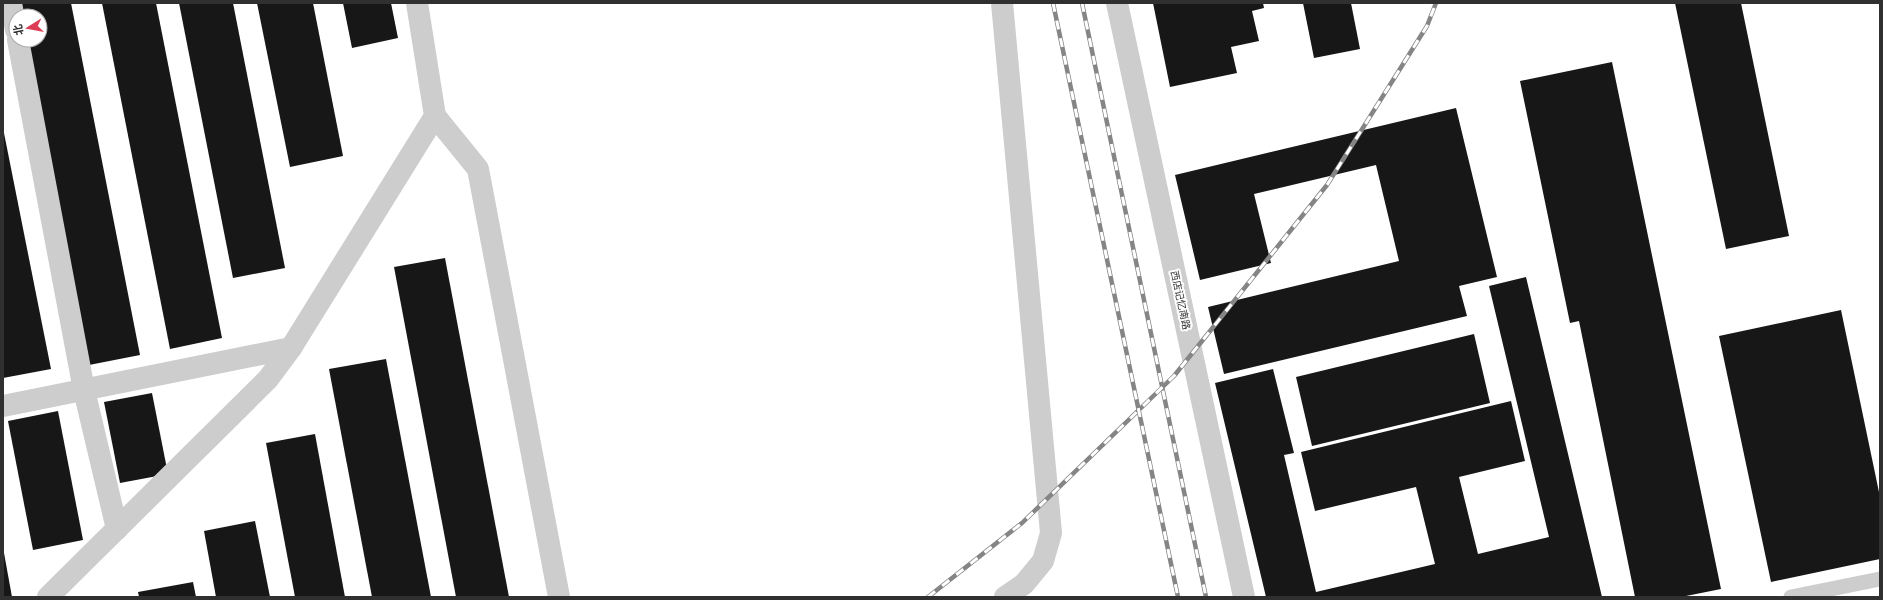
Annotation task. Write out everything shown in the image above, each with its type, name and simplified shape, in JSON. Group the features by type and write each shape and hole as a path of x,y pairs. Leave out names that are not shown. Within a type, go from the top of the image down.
{"street":[{"path":"417,3 435,116 478,169 559,597"},
{"path":"1002,3 1051,533 1043,561 1024,584 1005,597"},
{"name":"西店记忆南路","path":"1117,3 1244,597"},
{"path":"20,48 84,390 117,529"},
{"path":"48,597 268,379 291,348 435,116"},
{"path":"3,406 291,348"}],"lane":[{"path":"1791,597 1880,579"}],"building":[{"path":"17,3 71,3 140,355 89,365 27,48 48,48 48,8 18,8"},
{"path":"102,3 156,3 222,338 170,349"},
{"path":"179,3 233,3 285,268 233,278"},
{"path":"257,3 313,3 343,156 290,167"},
{"path":"343,3 391,3 398,38 352,48"},
{"path":"1153,3 1263,3 1264,8 1252,11 1259,41 1231,47 1237,73 1170,87"},
{"path":"1303,3 1351,3 1360,49 1314,58"},
{"path":"1675,3 1741,3 1789,236 1726,249"},
{"path":"1612,62 1721,589 1681,597 1635,597 1579,321 1570,323 1520,81"},
{"path":"1456,108 1497,277 1459,286 1467,316 1224,374 1208,307 1399,261 1376,165 1254,194 1271,263 1200,280 1175,175"},
{"path":"3,128 51,369 3,378"},
{"path":"445,258 509,597 456,597 394,267"},
{"path":"1526,277 1602,597 1266,597 1215,383 1273,369 1294,453 1284,455 1316,592 1435,564 1416,487 1315,511 1301,452 1511,401 1525,461 1459,477 1478,554 1549,537 1489,286"},
{"path":"1841,310 1880,497 1880,559 1771,582 1719,336"},
{"path":"1474,334 1490,403 1312,446 1296,377"},
{"path":"386,359 431,597 372,597 329,369"},
{"path":"152,393 168,474 120,483 104,402"},
{"path":"58,411 83,540 33,550 8,421"},
{"path":"315,434 345,597 295,597 266,443"},
{"path":"255,521 270,597 216,597 204,531"},
{"path":"4,553 12,597 3,597"},
{"path":"193,582 196,597 139,597 138,592"}],"railway":[{"path":"1053,3 1178,597"},
{"path":"1082,3 1206,597"},
{"path":"928,597 1022,523 1174,376 1327,185 1427,26 1436,3"}]}
